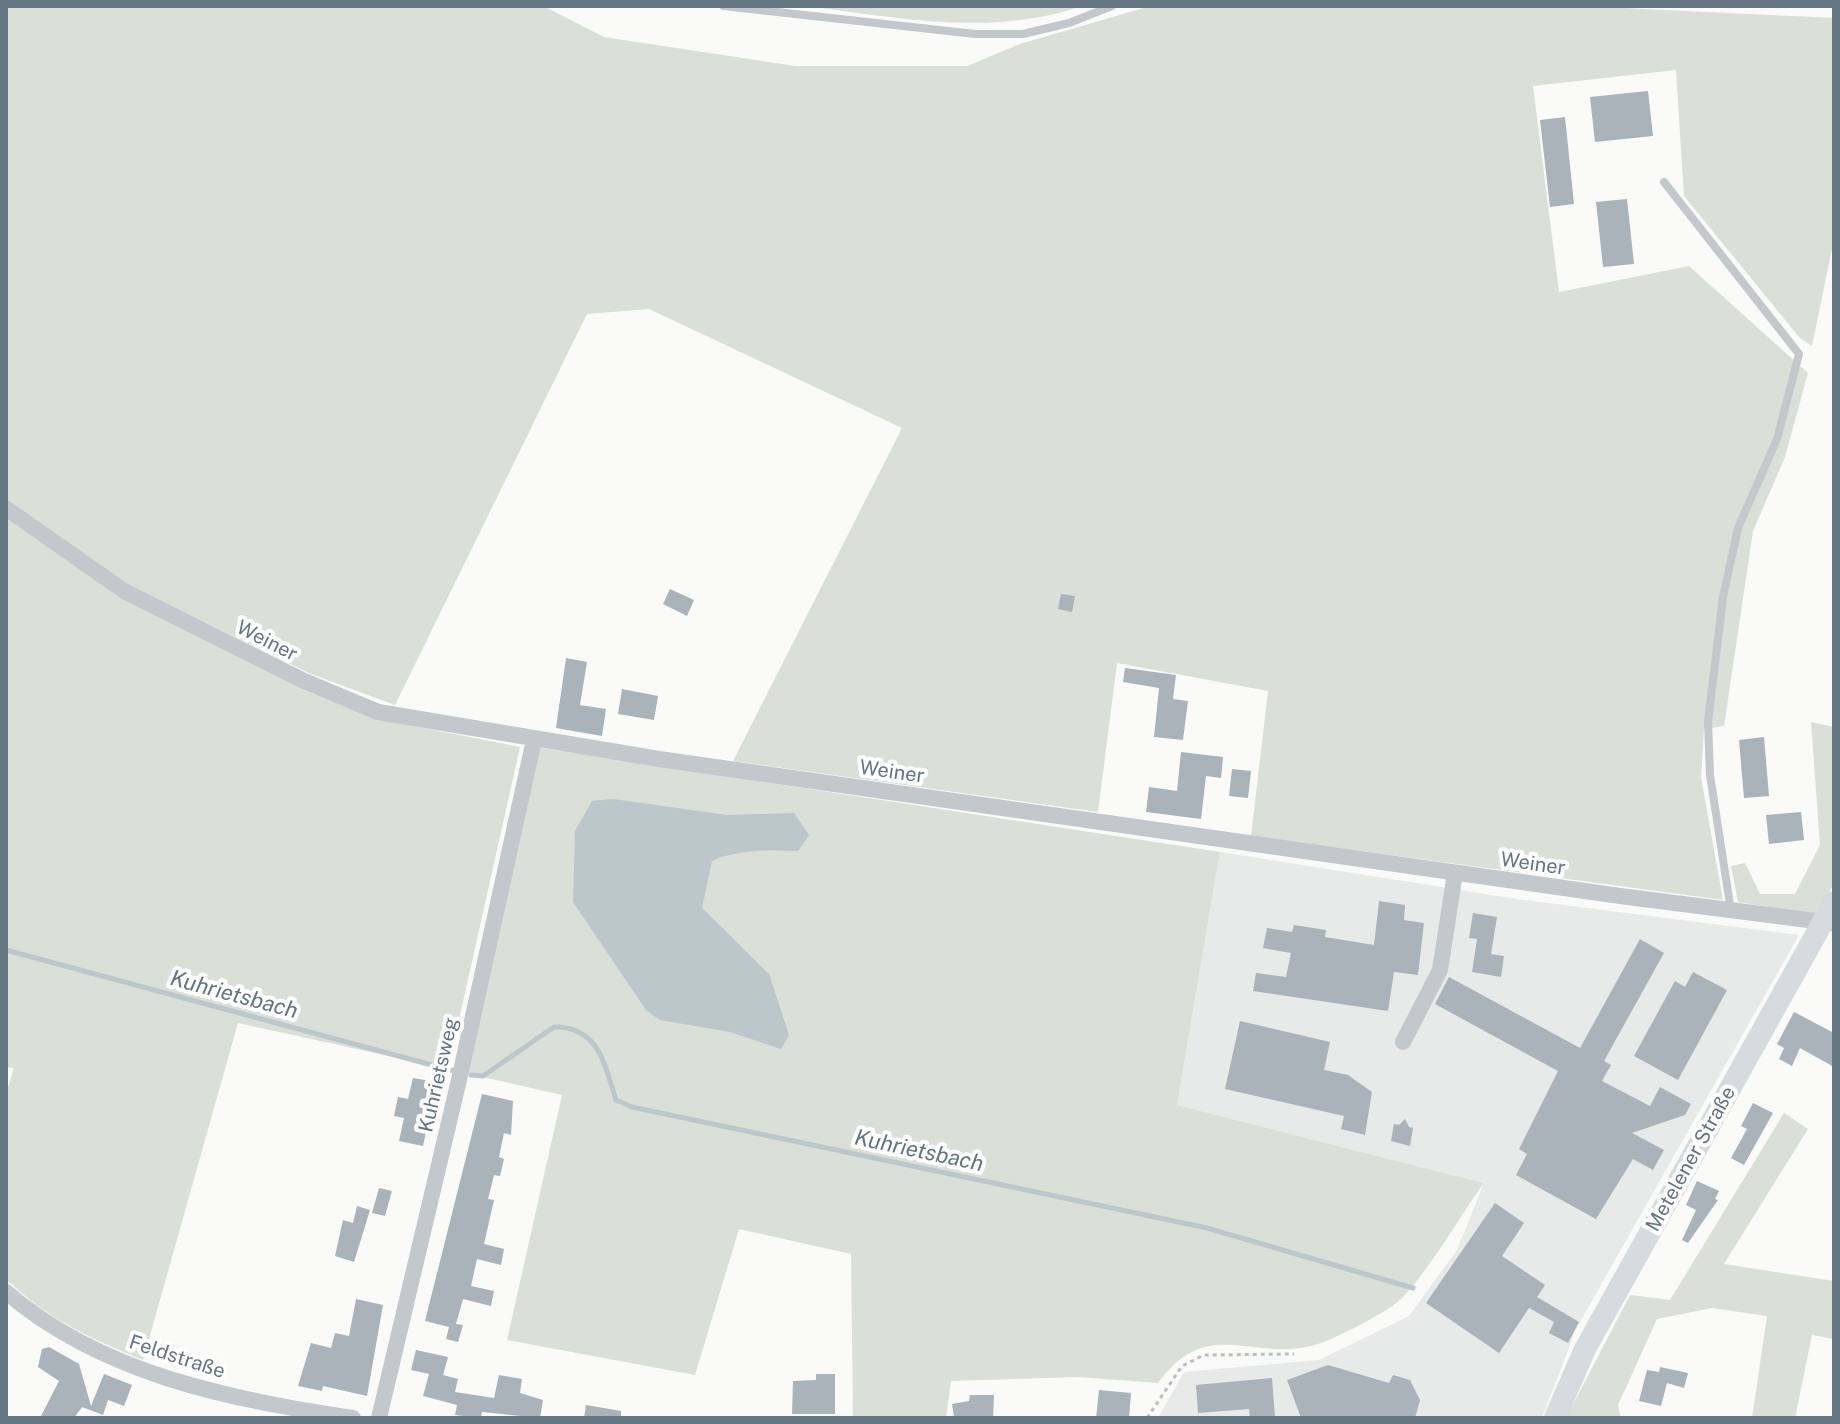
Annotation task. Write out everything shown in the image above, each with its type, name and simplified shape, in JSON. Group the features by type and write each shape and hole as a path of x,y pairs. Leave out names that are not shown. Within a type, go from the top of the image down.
{"main road":[{"name":"Metelener Straße","path":"1555,1418 1585,1349 1828,923 1834,902"}],"street":[{"name":"Weiner","path":"6,508 124,591 304,681 378,712 534,740 1455,873 1828,923"},
{"name":"Kuhrietsweg","path":"379,1418 459,1080 534,740"},
{"path":"1403,1042 1440,970 1455,873"},
{"name":"Feldstraße","path":"6,1292 33,1314 86,1347 139,1369 270,1405 353,1418"}],"lane":[{"path":"723,6 975,34 1023,34 1069,23 1112,6"},
{"path":"1664,182 1799,354 1777,439 1738,528 1723,597 1708,722 1710,775 1731,911"}],"path":[{"path":"1147,1418 1182,1366 1204,1355 1294,1354"}],"shaded area":[{"path":"6,6 543,6 604,37 795,66 967,66 1020,44 1147,7 1162,6 1580,6 1834,18 1834,239 1812,346 1799,337 1684,196 1676,70 1533,86 1559,292 1689,266 1808,373 1785,457 1753,531 1724,726 1704,729 1701,777 1723,900 1251,836 1268,691 1117,663 1098,812 733,761 902,428 649,309 587,314 395,705 311,674 130,586 6,498"},
{"path":"807,6 1082,6 1014,21 980,23 911,19"},
{"path":"6,515 117,596 306,691 374,718 520,747 448,1069 238,1023 143,1360 70,1326 6,1279 6,1094 14,1068 6,1067"},
{"path":"1811,722 1834,727 1834,883 1817,915 1738,902 1731,866 1745,863 1760,894 1795,894 1820,845"},
{"path":"536,747 1220,852 1177,1105 1484,1183 1402,1298 1376,1316 1329,1340 1297,1348 1275,1349 1215,1345 1196,1350 1177,1362 1158,1383 1078,1377 951,1381 946,1418 853,1418 851,1254 739,1229 695,1375 507,1340 562,1095 465,1073"},
{"path":"613,799 727,815 794,813 809,835 798,851 743,852 712,861 702,908 769,974 789,1035 781,1049 730,1032 660,1020 646,1010 573,902 575,831 592,801"},
{"path":"1220,852 1517,899 1799,935 1576,1329 1542,1418 1158,1418 1184,1372 1319,1360 1409,1316 1457,1250 1484,1183 1177,1105"},
{"path":"1784,1113 1808,1129 1724,1264 1834,1281 1834,1339 1812,1335 1795,1418 1752,1418 1767,1316 1712,1308 1657,1319 1618,1405 1621,1418 1566,1418 1630,1295 1670,1300"}],"building":[{"path":"1648,91 1653,136 1595,142 1590,97"},
{"path":"1565,117 1574,204 1550,207 1540,120"},
{"path":"1627,199 1634,264 1603,267 1596,202"},
{"path":"670,589 694,600 687,616 663,604"},
{"path":"1061,594 1075,596 1072,612 1058,609"},
{"path":"566,658 587,662 580,705 606,709 602,736 556,728"},
{"path":"1125,668 1176,675 1173,699 1188,701 1183,740 1154,737 1159,688 1123,682"},
{"path":"622,689 658,696 654,720 618,714"},
{"path":"1764,737 1769,796 1744,798 1739,740"},
{"path":"1181,752 1223,757 1221,778 1206,776 1201,819 1146,812 1149,787 1177,791"},
{"path":"1232,769 1251,771 1248,798 1229,796"},
{"path":"1801,812 1804,840 1769,844 1766,815"},
{"path":"1379,901 1405,905 1404,920 1424,923 1418,975 1394,972 1388,1011 1253,991 1256,973 1286,977 1291,953 1263,948 1267,928 1292,932 1294,925 1326,930 1325,937 1374,945"},
{"path":"1473,913 1497,917 1491,954 1504,956 1501,977 1472,972 1477,939 1469,938"},
{"path":"1640,939 1664,953 1604,1061 1611,1065 1602,1081 1650,1106 1660,1087 1691,1104 1685,1115 1632,1133 1664,1150 1653,1170 1633,1159 1596,1219 1516,1175 1527,1154 1519,1149 1558,1071 1435,1004 1449,977 1580,1048"},
{"path":"1693,972 1727,990 1678,1080 1634,1056 1675,981 1685,987"},
{"path":"1794,1012 1834,1033 1834,1067 1800,1048 1792,1066 1779,1059 1784,1048 1777,1044"},
{"path":"1240,1021 1330,1042 1324,1070 1348,1075 1372,1092 1365,1135 1341,1129 1344,1116 1225,1089"},
{"path":"413,1078 437,1082 423,1146 399,1141 404,1118 394,1116 398,1097 408,1099"},
{"path":"482,1094 513,1101 511,1135 504,1133 499,1157 504,1159 500,1176 494,1175 488,1199 494,1200 484,1244 504,1249 501,1265 477,1259 471,1286 494,1291 491,1306 463,1299 456,1324 463,1325 458,1342 446,1339 449,1327 425,1321"},
{"path":"1753,1103 1773,1113 1744,1165 1731,1158 1747,1129 1741,1126"},
{"path":"1405,1119 1413,1128 1410,1146 1391,1141 1394,1124 1399,1125"},
{"path":"1697,1181 1719,1191 1715,1199 1718,1200 1688,1243 1682,1240 1696,1210 1686,1205"},
{"path":"379,1188 392,1191 385,1216 372,1213"},
{"path":"1495,1203 1524,1223 1502,1256 1545,1285 1537,1297 1579,1322 1568,1343 1549,1333 1554,1322 1529,1308 1499,1353 1426,1303"},
{"path":"357,1206 370,1210 354,1262 335,1256 343,1220 353,1223"},
{"path":"356,1299 383,1305 367,1396 323,1386 322,1391 298,1386 311,1343 331,1348 335,1333 349,1336"},
{"path":"49,1347 79,1364 91,1406 104,1374 132,1385 124,1406 108,1400 103,1415 82,1407 74,1418 40,1418 59,1381 38,1367 42,1349"},
{"path":"416,1350 448,1357 443,1375 458,1379 455,1392 494,1398 499,1375 522,1379 520,1393 543,1400 540,1418 482,1412 481,1418 455,1415 457,1405 423,1396 429,1374 411,1370"},
{"path":"1328,1365 1389,1383 1393,1375 1410,1380 1420,1400 1415,1418 1301,1418 1287,1380"},
{"path":"1660,1367 1688,1373 1684,1388 1667,1383 1661,1406 1639,1401 1647,1370 1659,1372"},
{"path":"816,1374 835,1374 835,1414 792,1414 793,1381 816,1380"},
{"path":"1272,1378 1275,1417 1250,1418 1249,1409 1198,1413 1196,1385"},
{"path":"1099,1390 1131,1393 1129,1418 1096,1418"},
{"path":"970,1395 994,1395 993,1418 954,1418 952,1404 969,1401"},
{"path":"586,1405 621,1411 621,1418 584,1418"}],"waterway":[{"name":"Kuhrietsbach","path":"6,950 454,1071"},
{"name":"Kuhrietsbach","path":"471,1075 483,1076 554,1027 569,1028 581,1033 598,1050 616,1100 632,1107 1207,1228 1413,1288"}]}
